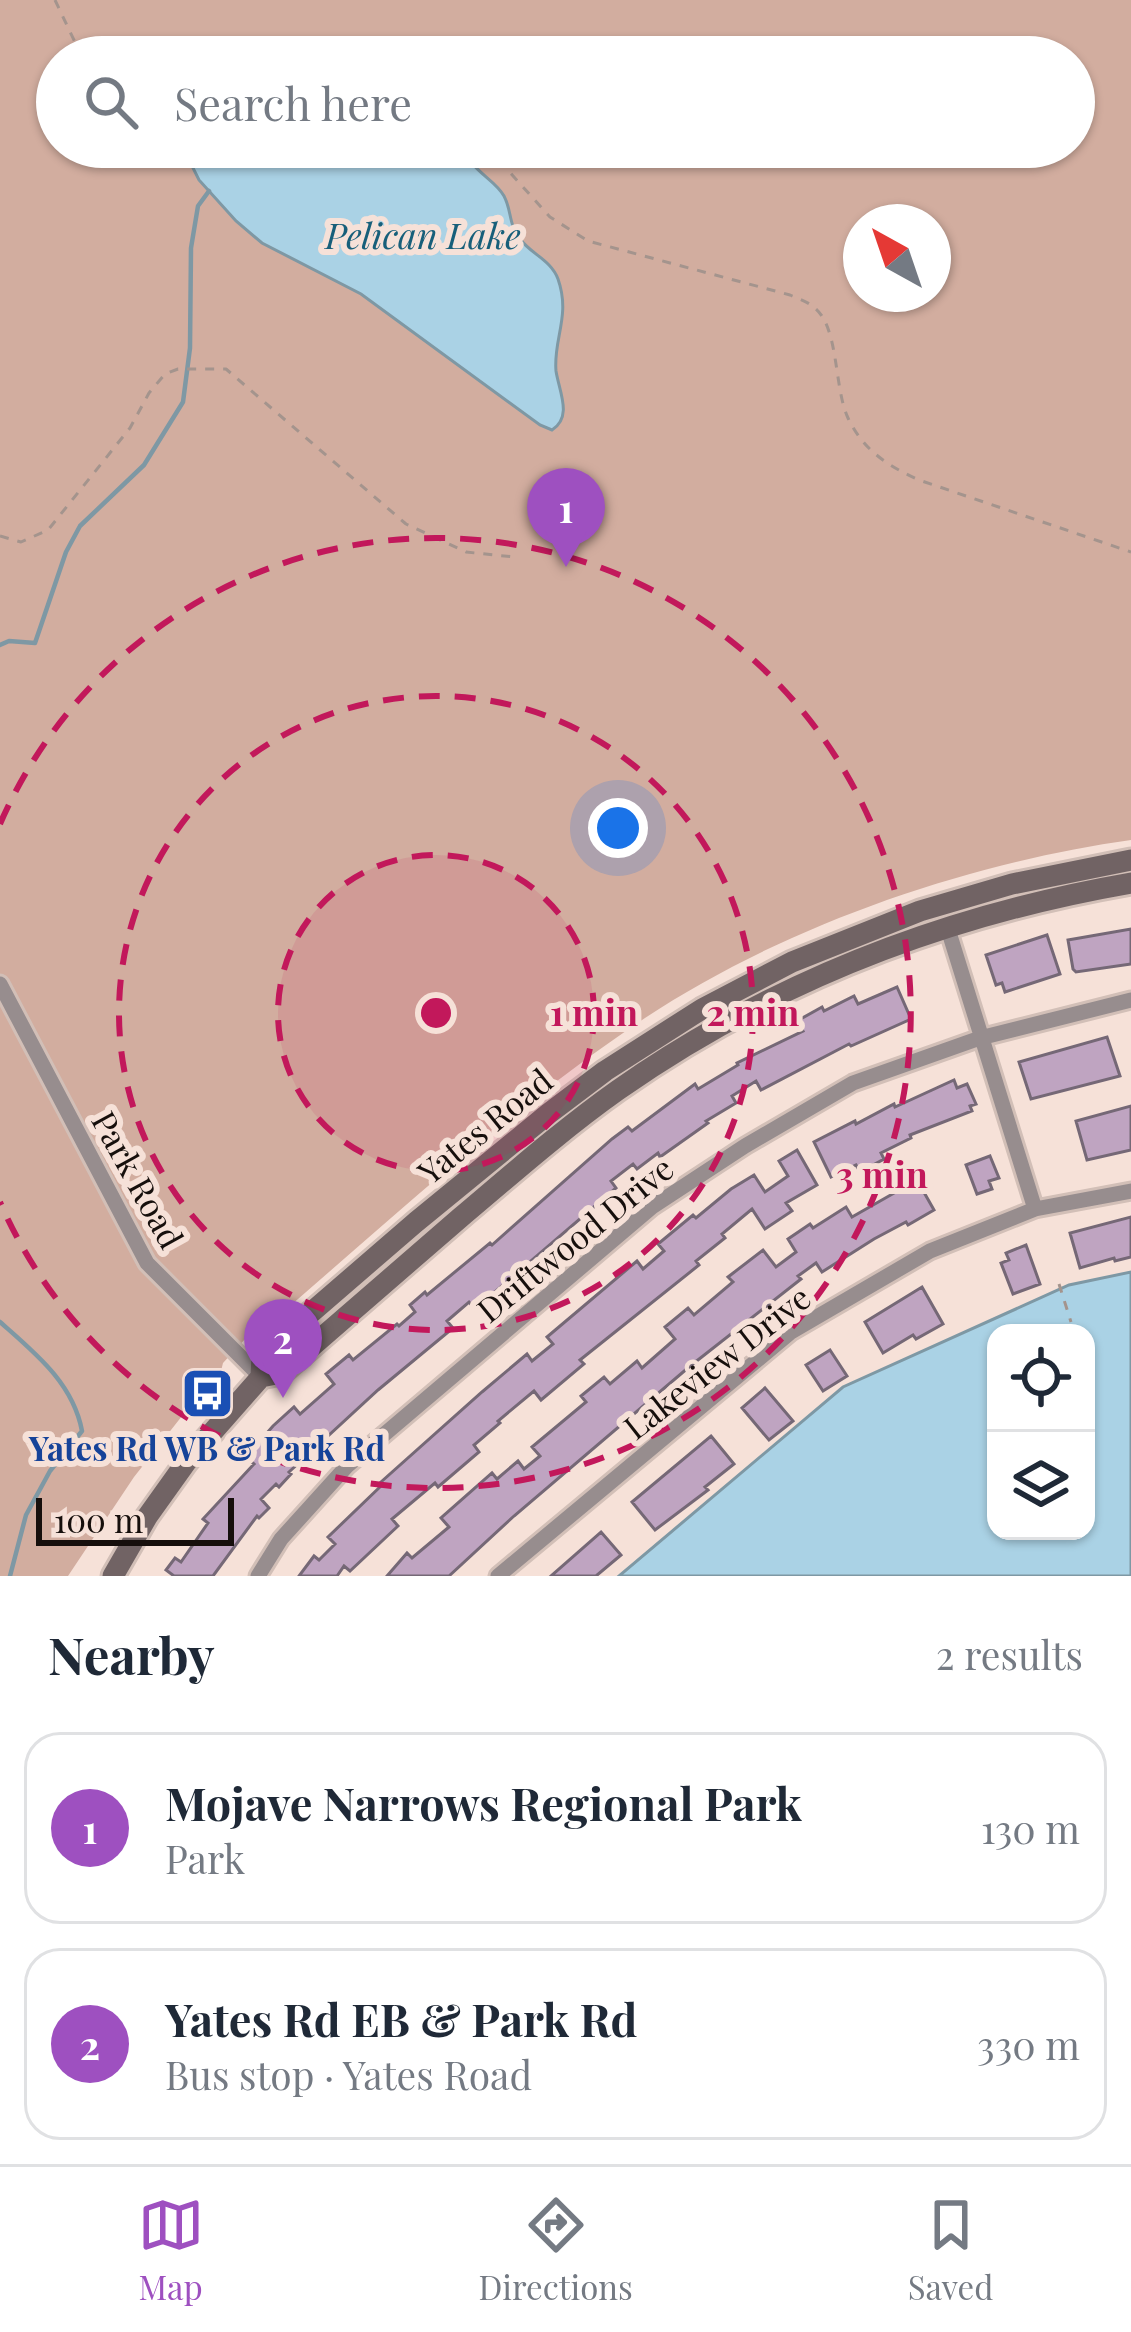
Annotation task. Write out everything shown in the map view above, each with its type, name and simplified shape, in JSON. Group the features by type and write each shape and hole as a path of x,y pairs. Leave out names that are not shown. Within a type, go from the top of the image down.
{"main road":[{"name":"Yates Road","path":"261,1377 262,1355 416,1222 574,1094 702,1009 792,962 920,911 1012,884 1131,860"},
{"name":"Yates Road","path":"113,1576 176,1476 261,1377 281,1373 544,1147 645,1072 710,1031 864,956 1038,901 1131,884"}],"street":[{"path":"947,926 1035,1208"},
{"name":"Park Road","path":"0,984 147,1263 261,1377"},
{"name":"Driftwood Drive","path":"258,1576 281,1539 347,1466 652,1207 853,1083 980,1039 1131,1000"},
{"name":"Lakeview Drive","path":"497,1576 791,1332 930,1251 1035,1208 1131,1191"}],"path":[{"path":"55,0 72,36"},
{"path":"506,168 550,218 588,241 790,296 820,312 848,416 875,456 896,469 1131,552"},
{"path":"0,536 21,542 48,530 130,428 165,374 178,369 226,369 406,524 466,552 514,557"},
{"path":"1059,1284 1071,1322"}],"shaded area":[{"path":"0,0 1131,0 1131,840 1005,865 878,903 756,955 645,1018 494,1131 256,1335 246,1338 134,1477 68,1576 0,1576"}],"water":[{"name":"Pelican Lake","path":"193,168 477,168 504,196 520,239 558,279 563,304 556,371 563,411 558,425 552,430 540,425 361,294 262,243 199,180"},
{"path":"1131,1272 1131,1576 619,1576 843,1387 1069,1285"}],"building":[{"path":"1131,929 1131,964 1073,969 1068,940"},
{"path":"1047,935 1060,974 1005,992 1002,983 996,985 986,955"},
{"path":"897,987 911,1019 849,1044 761,1090 756,1081 732,1096 736,1103 660,1157 658,1153 637,1169 633,1164 611,1181 616,1188 475,1309 469,1302 447,1321 453,1328 261,1499 269,1508 257,1516 213,1576 174,1576 166,1570 175,1558 181,1562 208,1523 203,1519 254,1464 246,1457 273,1426 294,1407 300,1414 334,1384 326,1374 399,1326 415,1312 410,1305 492,1245 612,1139 628,1127 632,1131 695,1084 698,1089 737,1063 803,1031 797,1021 822,1007 824,1011 854,996 858,1004"},
{"path":"1107,1037 1120,1076 1031,1099 1019,1062"},
{"path":"954,1080 957,1088 967,1084 976,1104 970,1106 972,1111 910,1135 881,1153 884,1159 860,1172 856,1165 831,1177 814,1142"},
{"path":"1131,1106 1131,1150 1087,1160 1076,1121"},
{"path":"797,1150 817,1185 786,1203 792,1211 765,1229 752,1209 696,1261 699,1265 580,1360 584,1364 541,1400 534,1391 498,1421 474,1445 479,1452 392,1519 398,1526 350,1571 344,1566 337,1576 299,1576 314,1556 319,1560 335,1544 328,1537 381,1482 482,1392 527,1354 532,1361 553,1344 547,1337 637,1261 643,1269 664,1251 658,1244 693,1215 696,1218 754,1175 765,1192 788,1176 779,1161"},
{"path":"990,1156 999,1178 989,1181 992,1189 977,1194 966,1165"},
{"path":"917,1180 934,1210 874,1239 822,1272 816,1263 798,1276 801,1279 689,1367 449,1576 387,1576 407,1553 412,1558 449,1527 441,1518 492,1473 497,1479 518,1461 524,1469 540,1456 532,1447 586,1402 581,1396 604,1377 610,1384 637,1361 642,1368 675,1339 665,1327 688,1308 694,1315 733,1282 728,1277 763,1250 776,1267 796,1252 788,1239 810,1224 813,1228 846,1207 852,1217"},
{"path":"1131,1217 1131,1257 1080,1268 1070,1233"},
{"path":"1026,1245 1040,1284 1013,1294 1001,1263 1009,1260 1006,1253"},
{"path":"922,1287 943,1324 883,1353 865,1322"},
{"path":"830,1350 847,1376 823,1391 806,1365"},
{"path":"765,1388 793,1421 769,1440 742,1408"},
{"path":"711,1436 734,1464 655,1530 632,1502"},
{"path":"601,1532 621,1555 596,1576 551,1576"}],"waterway":[{"path":"0,645 35,643 66,552 80,526 144,465 183,402 190,348 191,248 198,206 209,191"},
{"path":"0,1322 61,1384 82,1431 50,1471 26,1515 10,1576"}],"place":[{"name":"Mojave Narrows Regional Park","path":"566,567"},
{"name":"Yates Rd WB & Park Rd","path":"207,1393"},
{"name":"Yates Rd EB & Park Rd","path":"283,1398"}]}
